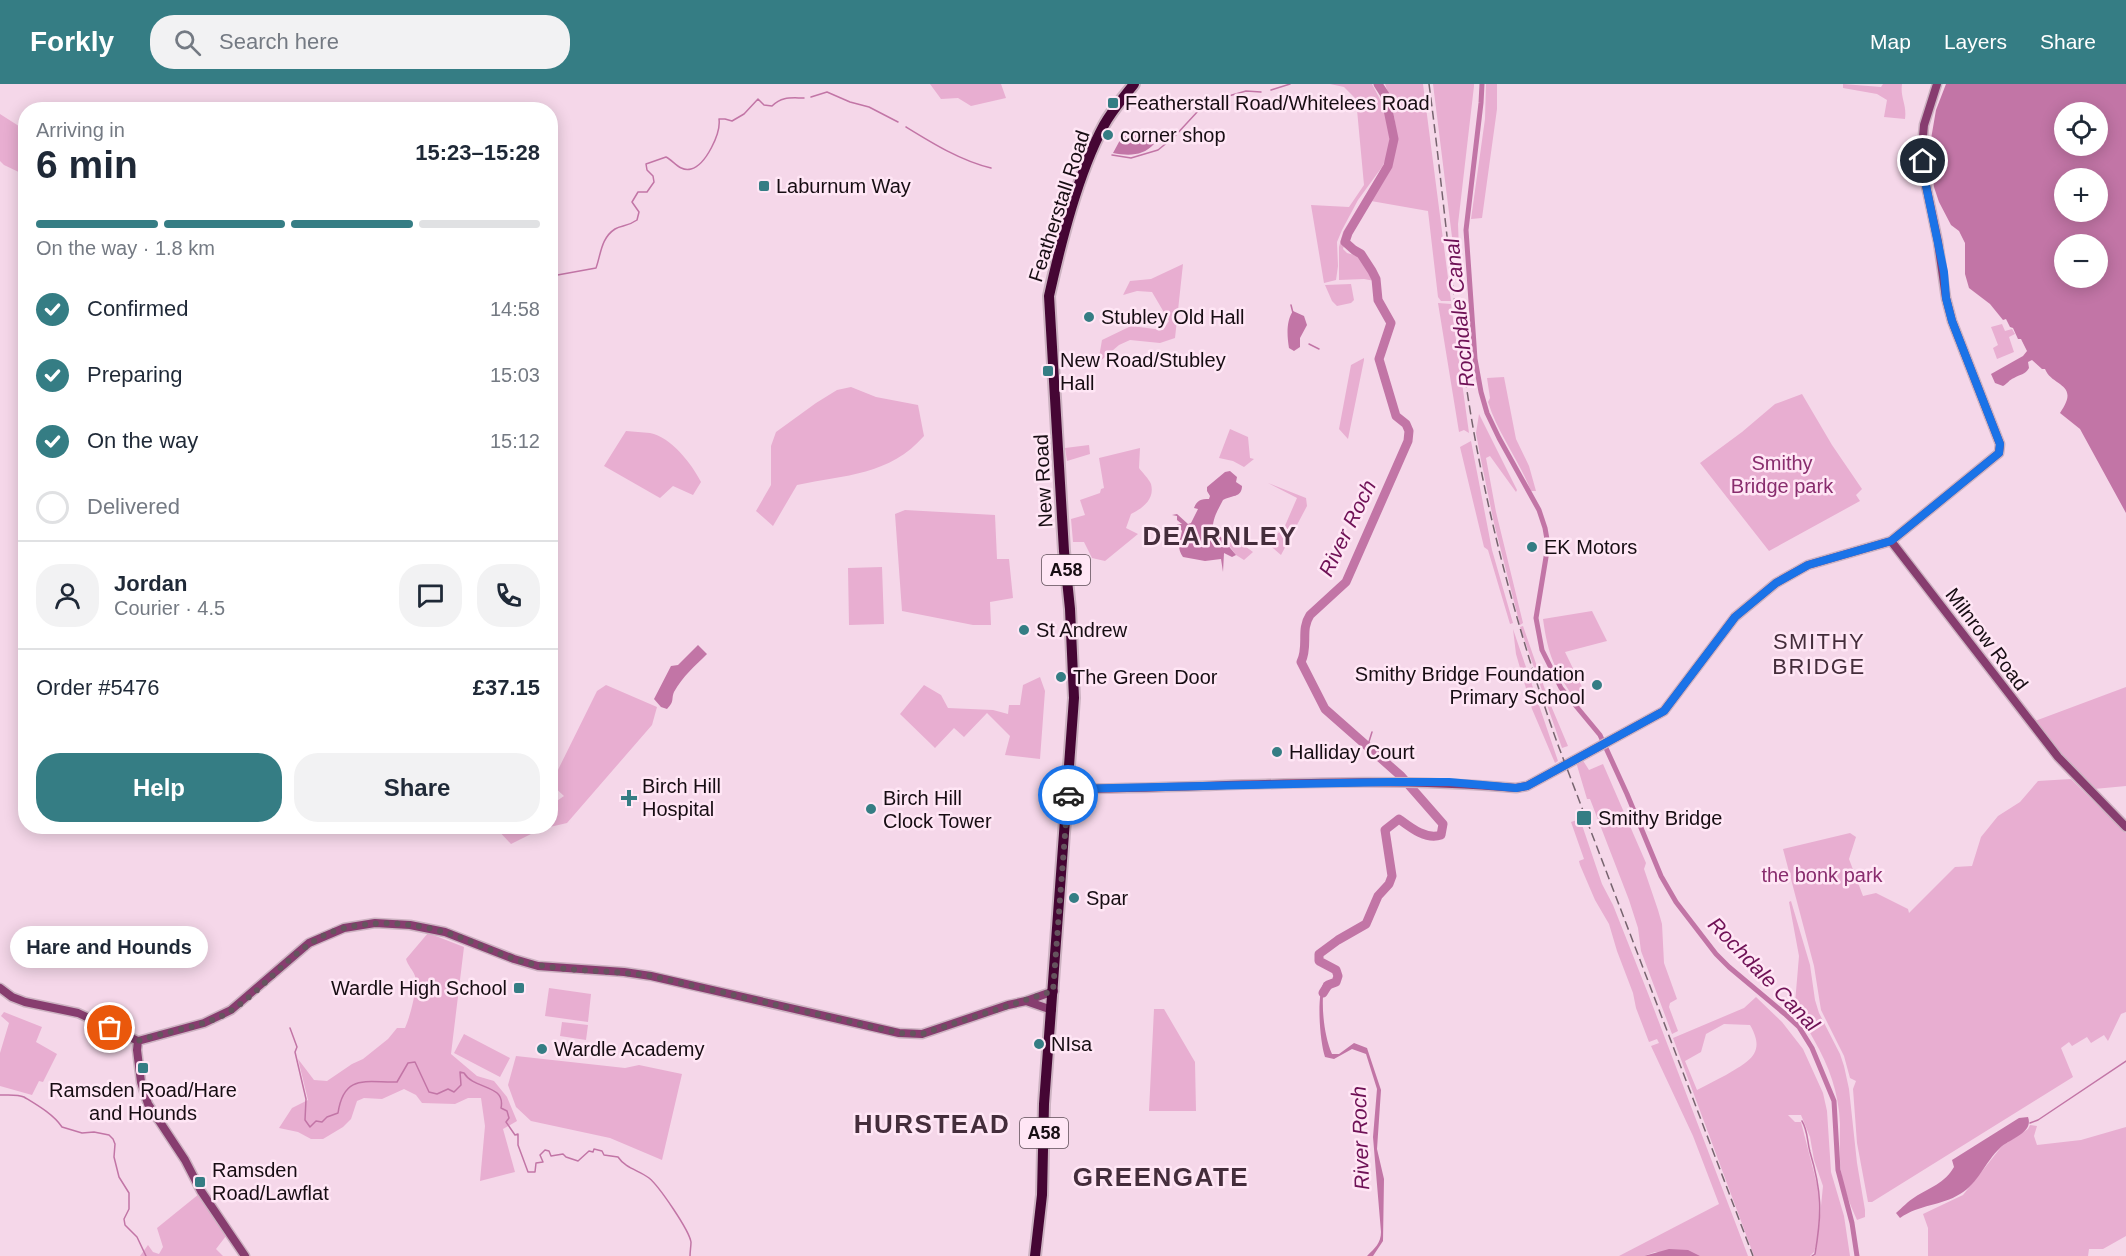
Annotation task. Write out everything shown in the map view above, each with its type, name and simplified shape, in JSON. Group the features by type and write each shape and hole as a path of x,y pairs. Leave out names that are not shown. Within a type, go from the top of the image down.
{"highway":[{"name":"Featherstall Road","path":"1051,350 1049,296 1072,210 1092,148 1106,122 1134,84"},
{"name":"New Road","path":"1051,350 1074,669 1068,789"},
{"name":"A58","path":"1035,1256 1042,1195 1044,1104 1068,789"}],"street":[{"path":"1068,789 1388,782 1522,788 1664,711 1735,617 1776,583 1808,565 1891,541 1999,453 2000,444 1952,321 1924,176 1922,147 1924,125 1936,84"},
{"name":"Milnrow Road","path":"1891,541 2058,757 2126,827"},
{"path":"0,988 12,997 25,1002 78,1013 138,1041 204,1023 231,1010 309,943 344,928 375,923 410,925 445,932 538,966 651,976 899,1033 922,1034 1053,991"},
{"path":"1030,1000 1052,1007"},
{"path":"138,1041 136,1050 141,1082 148,1104 185,1161 200,1189 245,1256"}],"green space":[{"path":"930,84 1001,84 1006,98 971,106 958,98 941,99"},
{"path":"1330,84 1372,84 1386,111 1390,138 1388,155 1382,167 1358,200 1337,242 1336,280 1324,283 1311,205 1349,207 1364,185 1356,99 1344,87"},
{"path":"1385,84 1423,84 1451,301 1441,301 1438,297 1428,211 1371,201 1389,172 1395,150 1396,128"},
{"path":"1433,84 1474,84 1458,224 1459,249 1453,245"},
{"path":"1486,84 1497,84 1497,109 1482,218 1471,219 1485,119"},
{"path":"1843,84 1881,87 1883,84 1902,84 1905,119 1884,117 1887,100 1877,94 1843,88"},
{"path":"0,114 18,126 18,172 0,161"},
{"path":"1389,156 1350,225 1343,249 1347,253 1361,257 1375,281 1339,280 1339,247 1343,232"},
{"path":"1183,264 1175,338 1160,343 1130,340 1119,345 1098,363 1102,340 1131,326 1163,330 1169,321 1152,292 1137,291 1123,295 1130,281 1151,279"},
{"path":"1351,284 1354,300 1351,303 1337,306 1332,301 1325,285"},
{"path":"1438,303 1451,304 1469,433 1464,430 1459,432"},
{"path":"2002,324 2005,331 2012,329 2015,334 2009,337 2014,352 1997,359 1993,348 1998,345 1991,327"},
{"path":"1364,358 1348,439 1339,429 1351,365"},
{"path":"1504,377 1516,439 1529,466 1536,491 1531,491 1497,425 1488,402 1490,398 1487,378"},
{"path":"851,387 876,397 918,405 924,436 897,459 882,466 797,485 773,526 756,511 771,485 771,446 776,432 837,390"},
{"name":"Smithy Bridge park","path":"1802,394 1832,445 1862,489 1856,495 1860,501 1769,551 1700,463 1775,404"},
{"path":"1479,414 1517,490 1516,492 1490,456 1486,458 1496,512 1523,623 1520,625 1494,523 1481,460 1476,433"},
{"path":"1230,429 1248,437 1250,458 1254,459 1244,467 1233,461 1219,458"},
{"path":"626,431 650,433 673,446 692,467 701,482 693,495 673,486 660,498 604,466"},
{"path":"1471,441 1492,550 1513,623 1510,624 1488,550 1484,547 1460,447"},
{"path":"1089,445 1090,454 1067,461 1065,448"},
{"path":"1140,448 1139,468 1150,482 1152,489 1150,499 1131,514 1126,528 1138,534 1105,561 1092,558 1084,542 1073,542 1071,519 1085,515 1080,500 1100,493 1104,488 1099,458"},
{"path":"1268,483 1306,498 1307,506 1281,555 1267,543 1284,528 1297,498"},
{"path":"905,510 995,515 997,559 1009,559 1013,598 990,602 991,625 973,625 902,611 895,514"},
{"path":"1234,538 1253,552 1244,560 1236,555 1228,544"},
{"path":"882,567 884,624 849,625 848,568"},
{"path":"1592,611 1607,641 1565,652 1584,691 1574,698 1553,661 1543,619"},
{"path":"1523,626 1549,701 1568,746 1562,748 1520,627"},
{"path":"1513,629 1558,761 1555,763 1532,709 1516,654"},
{"path":"1040,677 1045,691 1040,759 1005,755 1010,736 987,713 964,737 954,728 935,748 900,714 924,685 941,695 948,708 993,710 1008,714 1009,705 1020,705 1023,685"},
{"path":"606,685 657,707 652,725 567,823 558,825 558,800 564,796 558,790 558,770 597,691"},
{"path":"2126,687 2126,786 2094,789 2060,753 2035,721"},
{"path":"1582,759 1589,770 1603,764 1646,863 1644,869 1662,924 1664,963 1677,999 1670,1003 1669,1007 1678,1031 1672,1034 1641,951 1638,928 1629,900 1590,799 1587,799 1576,762"},
{"name":"the bonk park","path":"2071,779 2126,833 2126,1012 2121,1014 2108,1041 2104,1035 2091,1043 2087,1037 2072,1046 2069,1042 2061,1048 2073,1077 1872,1202 1868,1202 1857,1143 1853,1089 1856,1081 1850,1078 1844,1056 1821,1010 1814,966 1783,849 1850,833 1856,837 1849,859 1863,896 1876,893 1908,909 1909,913 1955,867 1972,866 1981,837 1998,816 2020,802 2038,781"},
{"path":"1580,819 1602,884 1613,905 1649,996 1748,1256 1700,1256 1655,1252 1644,1256 1619,1256 1719,1204 1693,1136 1651,1046 1659,1043 1657,1039 1649,1042 1609,924 1595,900 1580,865 1579,861 1584,859 1571,822"},
{"path":"502,834 531,834 511,844"},
{"path":"1791,901 1810,965 1819,1013 1840,1054 1849,1089 1865,1210 1865,1217 1857,1220 1842,1177 1838,1101 1832,1080 1808,1029 1794,1015 1799,956 1789,902"},
{"path":"428,933 464,947 451,1054 477,1076 494,1081 507,1097 517,1121 503,1129 515,1172 480,1181 485,1126 481,1098 468,1098 455,1104 422,1103 416,1095 404,1089 382,1099 364,1098 357,1101 351,1119 343,1127 323,1139 311,1139 298,1132 279,1128 292,1108 308,1100 298,1059 314,1080 327,1081 363,1059 388,1039 397,1028 405,1028 413,1002 416,981 406,959"},
{"path":"549,988 591,994 588,1022 545,1016"},
{"path":"1756,997 1782,1022 1803,1049 1823,1093 1827,1111 1831,1172 1844,1216 1850,1256 1814,1256 1816,1245 1810,1256 1754,1256 1673,1038 1744,1008","holes":["1724,1024 1750,1025 1757,1043 1756,1050 1753,1056 1741,1066 1697,1090 1685,1061 1701,1052 1706,1034","1788,1115 1801,1115 1810,1137 1814,1160 1823,1186 1819,1226 1819,1192 1801,1122 1795,1122"]},
{"path":"1154,1009 1164,1009 1195,1062 1196,1111 1149,1111"},
{"path":"4,1012 42,1027 36,1042 57,1054 43,1082 39,1081 32,1095 0,1086 0,1053 9,1023 1,1016"},
{"path":"562,1022 588,1025 586,1040 560,1036"},
{"path":"464,1034 510,1058 500,1077 454,1053"},
{"path":"516,1056 625,1068 639,1065 682,1074 662,1160 610,1138 531,1121 516,1107 508,1085"},
{"path":"2030,1125 2037,1126 2034,1136 2037,1145 2081,1140 2126,1127 2126,1236 2103,1249 2089,1249 2088,1256 1928,1256 1928,1228 1923,1214 1963,1195 2002,1146 2028,1129"},
{"path":"199,1194 226,1236 216,1249 223,1256 140,1256 148,1245 153,1252 159,1254 163,1247 157,1228"}],"shaded area":[{"path":"1946,84 2126,84 2126,513 2080,429 2060,413 2068,396 2063,386 2032,360 2028,362 2029,368 2024,373 2003,386 1995,383 1991,374 2023,356 2027,351 2006,319 2003,320 1990,304 1969,288 1965,274 1965,243 1959,231 1951,225 1934,187 1931,139 1936,110"},
{"path":"1126,129 1154,144 1145,151 1135,154 1113,153"},
{"path":"1293,311 1304,316 1307,325 1300,338 1300,347 1294,351 1289,348 1288,334 1289,319"},
{"path":"1230,471 1237,477 1236,482 1242,486 1242,490 1223,500 1213,522 1213,530 1236,555 1232,557 1224,553 1223,572 1221,559 1205,561 1183,557 1179,547 1182,531 1177,524 1182,524 1177,520 1177,516 1172,515 1177,514 1188,524 1191,523 1198,509 1194,508 1196,503 1209,499 1207,487 1225,472"},
{"path":"698,645 707,654 681,681 667,709 661,707 654,699 671,666 678,665"},
{"path":"1324,982 1333,987 1323,996 1326,1033 1332,1054 1339,1054 1354,1043 1367,1048 1381,1090 1377,1149 1384,1179 1383,1241 1373,1256 1367,1256 1375,1248 1381,1236 1373,1137 1377,1089 1366,1054 1352,1049 1334,1059 1325,1057 1320,1019 1320,998"},
{"path":"2028,1117 2029,1123 2024,1131 2000,1148 1966,1190 1953,1198 1915,1210 1900,1218 1896,1213 1912,1199 1946,1177 1954,1167 1952,1160 2019,1118"},
{"path":"1669,1249 1688,1250 1700,1256 1644,1256"}],"waterway":[{"path":"1271,90 1290,84"},
{"name":"River Roch","path":"1323,993 1328,985 1336,982 1338,976 1336,970 1319,961 1319,954 1366,924 1378,896 1389,884 1392,876 1385,830 1399,819 1419,832 1435,836 1441,835 1443,824 1401,776 1325,709 1301,662 1307,621 1310,615 1346,582 1408,441 1409,431 1406,424 1396,416 1379,359 1391,323 1378,300 1376,279 1372,271 1361,254 1345,242 1348,233 1388,166 1394,139 1385,95 1378,84"},
{"name":"Rochdale Canal","path":"1482,84 1466,230 1475,359 1487,413 1539,510 1545,528 1548,545 1536,618 1542,650 1561,688 1600,735 1661,876 1676,902 1716,954 1799,1027 1812,1048 1834,1101 1838,1170 1852,1223 1857,1256"},
{"path":"1112,155 1131,158 1158,150 1174,137 1199,110 1218,99 1246,91 1261,92"},
{"path":"811,97 827,92 869,107 898,122"},
{"path":"558,275 596,268 602,247 610,233 637,220 639,212 632,202 638,192 647,192 654,182 646,164 666,157 680,168 691,169 702,161 711,148 718,132 719,119 732,121 744,114 758,99 764,105 772,106 783,99 804,98"},
{"path":"906,127 958,156 991,168"},
{"path":"1291,305 1293,313"},
{"path":"1309,344 1319,349"},
{"path":"1367,748 1372,732"},
{"path":"290,1028 297,1047 295,1052 306,1099 305,1120 310,1127 316,1121 322,1122 327,1117 338,1113 341,1100 351,1086 367,1082 397,1082 408,1063 415,1062 429,1092 437,1094 448,1089 454,1092 461,1085 460,1072 464,1073 499,1095 501,1108 507,1111 509,1118 506,1122 515,1135 518,1134 518,1145 528,1172 535,1172 536,1163 543,1162 540,1155 545,1150 549,1151 551,1156 563,1154 578,1161 594,1149 602,1151 604,1155 618,1157 625,1164 649,1178 666,1199 689,1236 690,1256"},
{"path":"2030,1123 2038,1120 2126,1061"},
{"path":"0,1095 24,1097 49,1114 62,1127 82,1133 94,1132 109,1135 113,1139 114,1157 119,1177 129,1193 129,1209 124,1219 125,1225 137,1237 146,1256"},
{"path":"1802,1121 1817,1179 1820,1203 1815,1254 1812,1256"}],"railway":[{"path":"1429,84 1468,399 1492,520 1511,596 1558,745 1753,1256"}],"way so far":[{"path":"110,1028 138,1041 204,1023 231,1010 255,992 309,943 344,928 375,923 410,925 445,932 538,966 651,976 899,1033 922,1034 1053,991 1068,795"}],"place":[{"name":"Featherstall Road/Whitelees Road","path":"1113,103"},
{"name":"corner shop","path":"1108,135"},
{"name":"Laburnum Way","path":"764,186"},
{"name":"Stubley Old Hall","path":"1089,317"},
{"name":"New Road/Stubley Hall","path":"1048,371"},
{"name":"EK Motors","path":"1532,547"},
{"name":"St Andrew","path":"1024,630"},
{"name":"The Green Door","path":"1061,677"},
{"name":"Smithy Bridge Foundation Primary School","path":"1597,685"},
{"name":"Halliday Court","path":"1277,752"},
{"name":"Birch Hill Hospital","path":"629,798"},
{"name":"Birch Hill Clock Tower","path":"871,809"},
{"name":"Smithy Bridge","path":"1584,818"},
{"name":"Spar","path":"1074,898"},
{"name":"Wardle High School","path":"519,988"},
{"name":"Hare and Hounds","path":"110,1028"},
{"name":"NIsa","path":"1039,1044"},
{"name":"Wardle Academy","path":"542,1049"},
{"name":"Ramsden Road/Hare and Hounds","path":"143,1068"},
{"name":"Ramsden Road/Lawflat","path":"200,1182"}],"district":[{"name":"DEARNLEY","path":"1220,536"},
{"name":"SMITHY BRIDGE","path":"1819,654"},
{"name":"HURSTEAD","path":"932,1124"},
{"name":"GREENGATE","path":"1161,1177"}],"route":[{"path":"1068,795 1068,789 1186,788 1301,783 1449,782 1522,788 1664,711 1739,612 1753,600 1800,568 1891,541 1999,453 2000,444 1952,321 1946,298 1944,272 1924,176 1923,161"}]}
